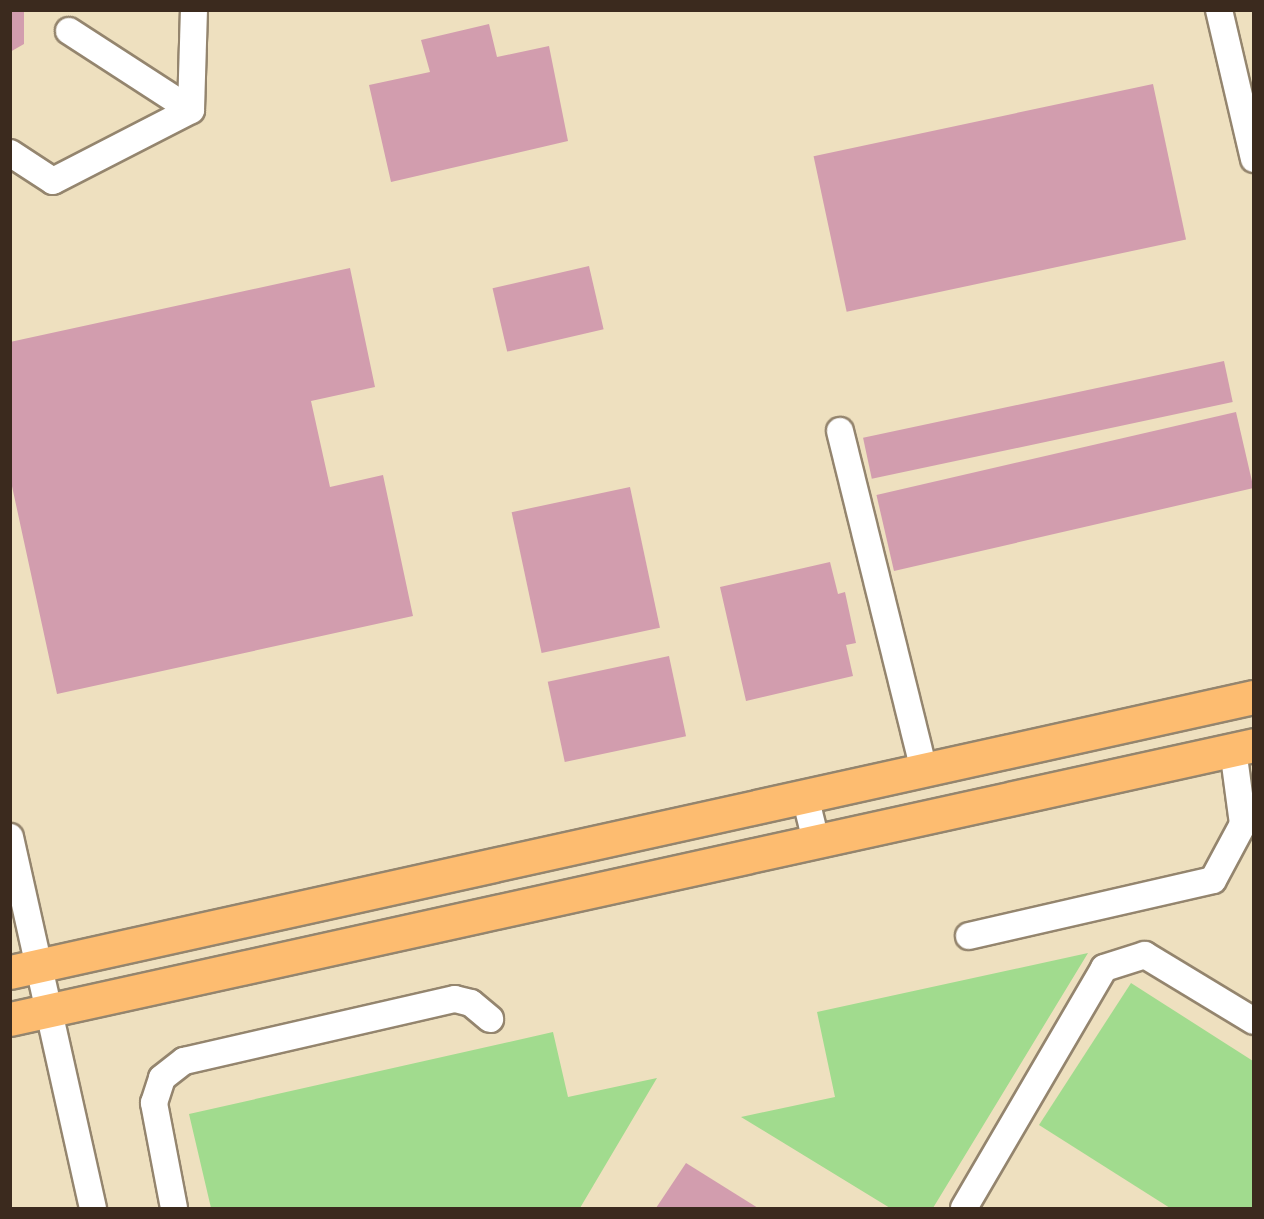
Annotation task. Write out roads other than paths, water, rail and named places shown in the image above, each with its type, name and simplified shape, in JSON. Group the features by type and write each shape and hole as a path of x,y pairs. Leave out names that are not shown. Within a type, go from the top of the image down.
{"main road":[{"path":"24,969 1254,697"},
{"path":"10,1019 1244,747"}],"street":[{"path":"191,110 194,10"},
{"path":"1219,10 1254,159"},
{"path":"69,31 191,110"},
{"path":"10,153 53,181 191,110"},
{"path":"840,431 924,770"},
{"path":"969,936 1213,880 1243,824 1244,747"},
{"path":"805,796 816,842"},
{"path":"10,837 24,969 48,1011 93,1209"},
{"path":"964,1209 1104,968 1145,955 1254,1021"},
{"path":"174,1209 154,1104 162,1078 184,1061 455,999 471,1003 490,1019"}]}
